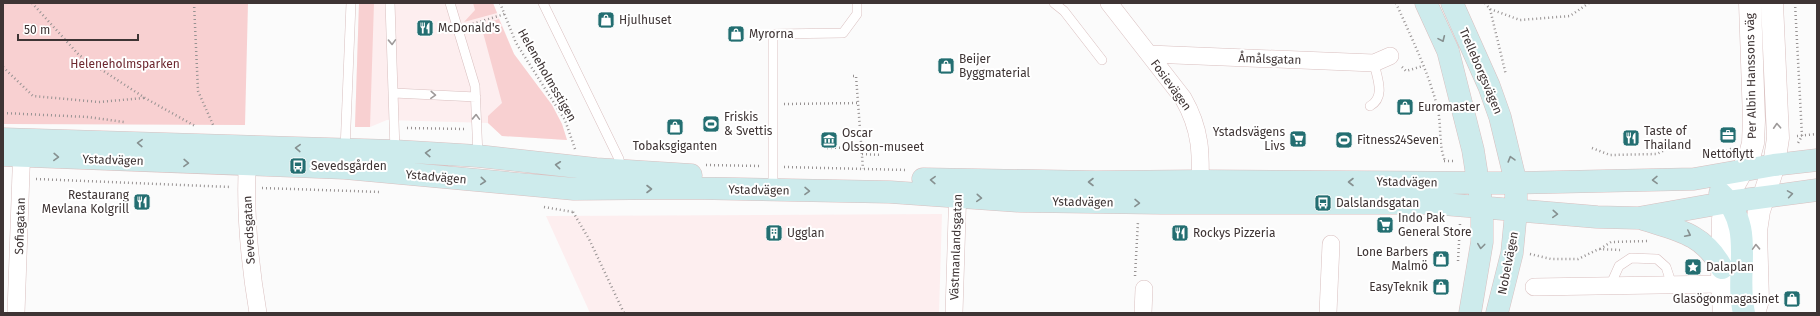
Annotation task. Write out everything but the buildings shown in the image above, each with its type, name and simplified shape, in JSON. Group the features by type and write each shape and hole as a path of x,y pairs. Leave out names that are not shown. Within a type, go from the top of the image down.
{"main road":[{"name":"Trelleborgsvägen","path":"1426,3 1448,51 1473,150 1482,207"},
{"name":"Trelleborgsvägen","path":"1452,3 1492,92 1500,117 1516,183 1516,212"},
{"name":"Ystadvägen","path":"12,147 248,156 345,158 574,189 773,183 958,188 1096,182 1200,181 1478,184 1516,183"},
{"name":"Ystadvägen","path":"345,158 395,151 478,156 574,167 689,175 773,183"},
{"path":"1516,212 1638,218 1728,202 1769,181 1817,160"},
{"path":"1516,183 1694,179 1743,171 1769,181 1817,190"},
{"path":"1769,181 1785,176 1817,174"},
{"path":"1694,179 1714,190 1728,202 1738,219 1744,313"},
{"name":"Ystadvägen","path":"958,188 1020,201 1431,203 1482,207 1516,212"},
{"path":"1470,313 1482,242 1482,207"},
{"name":"Nobelvägen","path":"1497,313 1512,253 1516,212"},
{"path":"1638,218 1690,234 1708,247 1722,276"}],"street":[{"name":"Fosievägen","path":"1109,3 1183,98 1192,114 1198,136 1201,165 1200,203"},
{"name":"Per Albin Hanssons väg","path":"1724,313 1722,276 1723,219 1734,185 1743,171 1753,143 1754,120 1750,3"},
{"name":"Per Albin Hanssons väg","path":"1754,313 1758,300 1756,231 1778,138 1772,3"},
{"name":"Åmålsgatan","path":"1149,54 1374,63 1390,56"},
{"name":"Sofiagatan","path":"12,147 22,178 16,313"},
{"name":"Sevedsgatan","path":"248,156 247,188 251,273 258,313"},
{"name":"Västmanlandsgatan","path":"954,313 958,188"},
{"path":"1328,313 1331,244"},
{"path":"1534,287 1672,285 1722,276"},
{"path":"1143,313 1144,288"}],"lane":[{"path":"345,158 351,3"},
{"path":"390,3 395,151"},
{"path":"450,3 475,86 478,156"},
{"path":"543,3 619,159 621,171"},
{"path":"773,183 773,34 844,33 857,14 857,3"},
{"path":"1054,3 1064,11 1102,60"},
{"path":"1370,106 1379,98 1380,88 1374,63"},
{"path":"394,93 476,97"},
{"path":"1610,286 1619,266 1631,258 1658,259 1666,267 1672,285"}],"path":[{"path":"32,3 79,55 145,98 198,128"},
{"path":"194,3 198,91 216,131"},
{"name":"Heleneholmsstigen","path":"500,3 516,43 565,120 576,151 574,167"},
{"path":"1396,3 1423,66 1437,108 1444,161 1458,161"},
{"path":"1485,3 1490,9 1520,20 1570,16 1589,3"},
{"path":"1795,3 1802,136"},
{"path":"458,29 504,14"},
{"path":"1390,56 1406,71 1423,66"},
{"path":"3,68 33,96 99,102 145,98"},
{"path":"853,76 856,76 859,103 863,169"},
{"path":"773,104 859,103"},
{"path":"3,113 88,117 124,122"},
{"path":"1778,138 1817,134"},
{"path":"1703,157 1753,143"},
{"path":"1592,148 1610,155 1658,154 1672,146"},
{"path":"827,148 862,148"},
{"path":"862,154 882,155"},
{"path":"22,178 247,188 382,192"},
{"path":"574,189 573,212 589,239 624,313"},
{"path":"536,205 573,212"},
{"path":"1138,216 1135,282 1144,288"},
{"path":"1459,218 1460,241"},
{"path":"1600,249 1611,242 1642,241"}],"shaded area":[{"path":"359,3 493,3 514,54 552,105 562,124 567,140 502,136 488,123 387,120 370,127 355,127"},
{"path":"942,214 939,313 590,313 546,216"}],"green space":[{"name":"Heleneholmsparken","path":"3,3 248,3 245,125 3,124"},
{"path":"359,3 374,3 370,127 355,127"},
{"path":"473,3 493,3 497,13 464,22 475,10"},
{"path":"499,19 514,54 552,105 562,124 567,140 502,136 488,123 488,116 502,103 481,25"}],"place":[{"name":"Hjulhuset","path":"606,20"},
{"name":"McDonald's","path":"425,28"},
{"name":"Myrorna","path":"736,34"},
{"name":"Beijer Byggmaterial","path":"946,66"},
{"name":"Euromaster","path":"1405,107"},
{"name":"Friskis & Svettis","path":"711,124"},
{"name":"Tobaksgiganten","path":"675,127"},
{"name":"Nettoflytt","path":"1728,135"},
{"name":"Taste of Thailand","path":"1631,138"},
{"name":"Ystadsvägens Livs","path":"1298,139"},
{"name":"Oscar Olsson-museet","path":"829,140"},
{"name":"Fitness24Seven","path":"1344,140"},
{"name":"Sevedsgården","path":"298,166"},
{"name":"Restaurang Mevlana Kolgrill","path":"142,202"},
{"name":"Dalslandsgatan","path":"1323,203"},
{"name":"Indo Pak General Store","path":"1385,225"},
{"name":"Ugglan","path":"774,233"},
{"name":"Rockys Pizzeria","path":"1180,233"},
{"name":"Lone Barbers Malmö","path":"1441,259"},
{"name":"Dalaplan","path":"1693,267"},
{"name":"EasyTeknik","path":"1441,287"},
{"name":"Glasögonmagasinet","path":"1792,299"}]}
